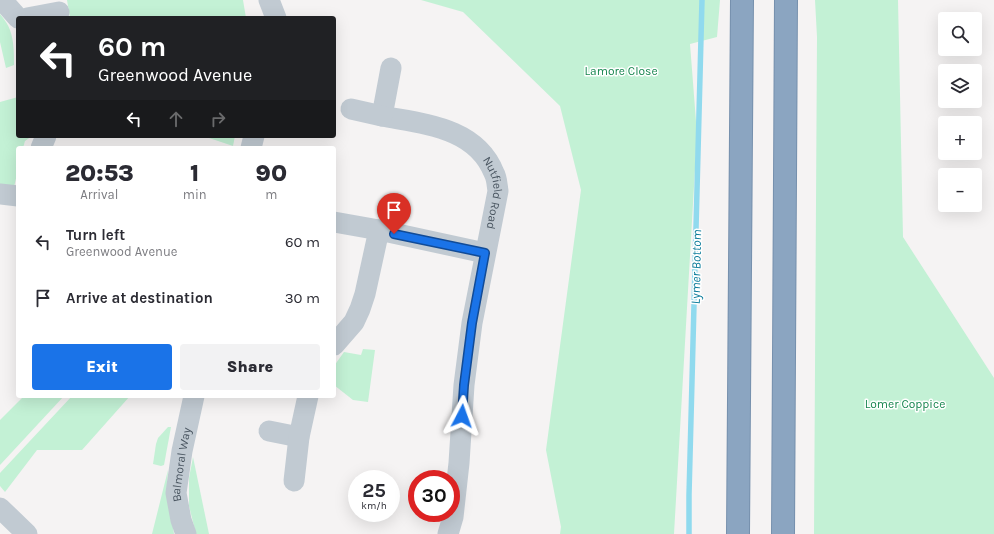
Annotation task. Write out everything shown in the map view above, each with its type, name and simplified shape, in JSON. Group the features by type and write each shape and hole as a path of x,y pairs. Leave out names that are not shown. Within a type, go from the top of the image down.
{"highway":[{"path":"738,534 742,0"},
{"path":"783,534 786,0"}],"street":[{"path":"2,0 16,16"},
{"path":"269,0 276,16"},
{"path":"278,16 283,0"},
{"path":"38,16 59,12"},
{"path":"382,116 391,68"},
{"name":"Nutfield Road","path":"351,109 441,127 463,137 477,147 488,160 495,174 498,191 472,323 464,385 453,517 448,534"},
{"path":"0,194 16,196"},
{"path":"336,222 485,253"},
{"path":"336,343 354,322 360,309 365,294 379,230"},
{"name":"Balmoral Way","path":"186,534 181,520 176,493 182,451 194,398"},
{"path":"294,481 298,436 308,398"},
{"path":"269,431 298,436"},
{"path":"0,508 27,534"}],"green space":[{"path":"67,0 243,0 246,16 70,16"},
{"name":"Lamore Close","path":"421,0 720,0 717,37 690,44 697,134 674,534 560,534 561,527 546,450 581,190 560,106 463,12"},
{"name":"Lomer Coppice","path":"815,0 898,0 903,237 994,378 994,534 814,534 817,37"},
{"path":"0,14 9,28 14,52 14,65 6,68 0,42"},
{"path":"16,98 16,138 29,138 25,141 24,146 16,146 16,178 14,187 0,184 0,102"},
{"path":"209,138 235,138 233,146"},
{"path":"363,349 375,350 368,402 353,400 336,387 336,363 344,352 361,355"},
{"path":"22,398 62,398 0,465 0,420"},
{"path":"70,398 128,398 82,450 37,450 5,492 0,486 0,473"},
{"path":"168,427 171,427 164,465 161,466 153,464 158,438"},
{"path":"193,457 209,534 196,534 189,506 189,478"},
{"path":"168,470 167,489 174,534 152,534"}],"waterway":[{"name":"Lymer Bottom","path":"689,534 702,0"}],"route":[{"path":"394,234 485,253 472,323 464,385 462,416"}]}
